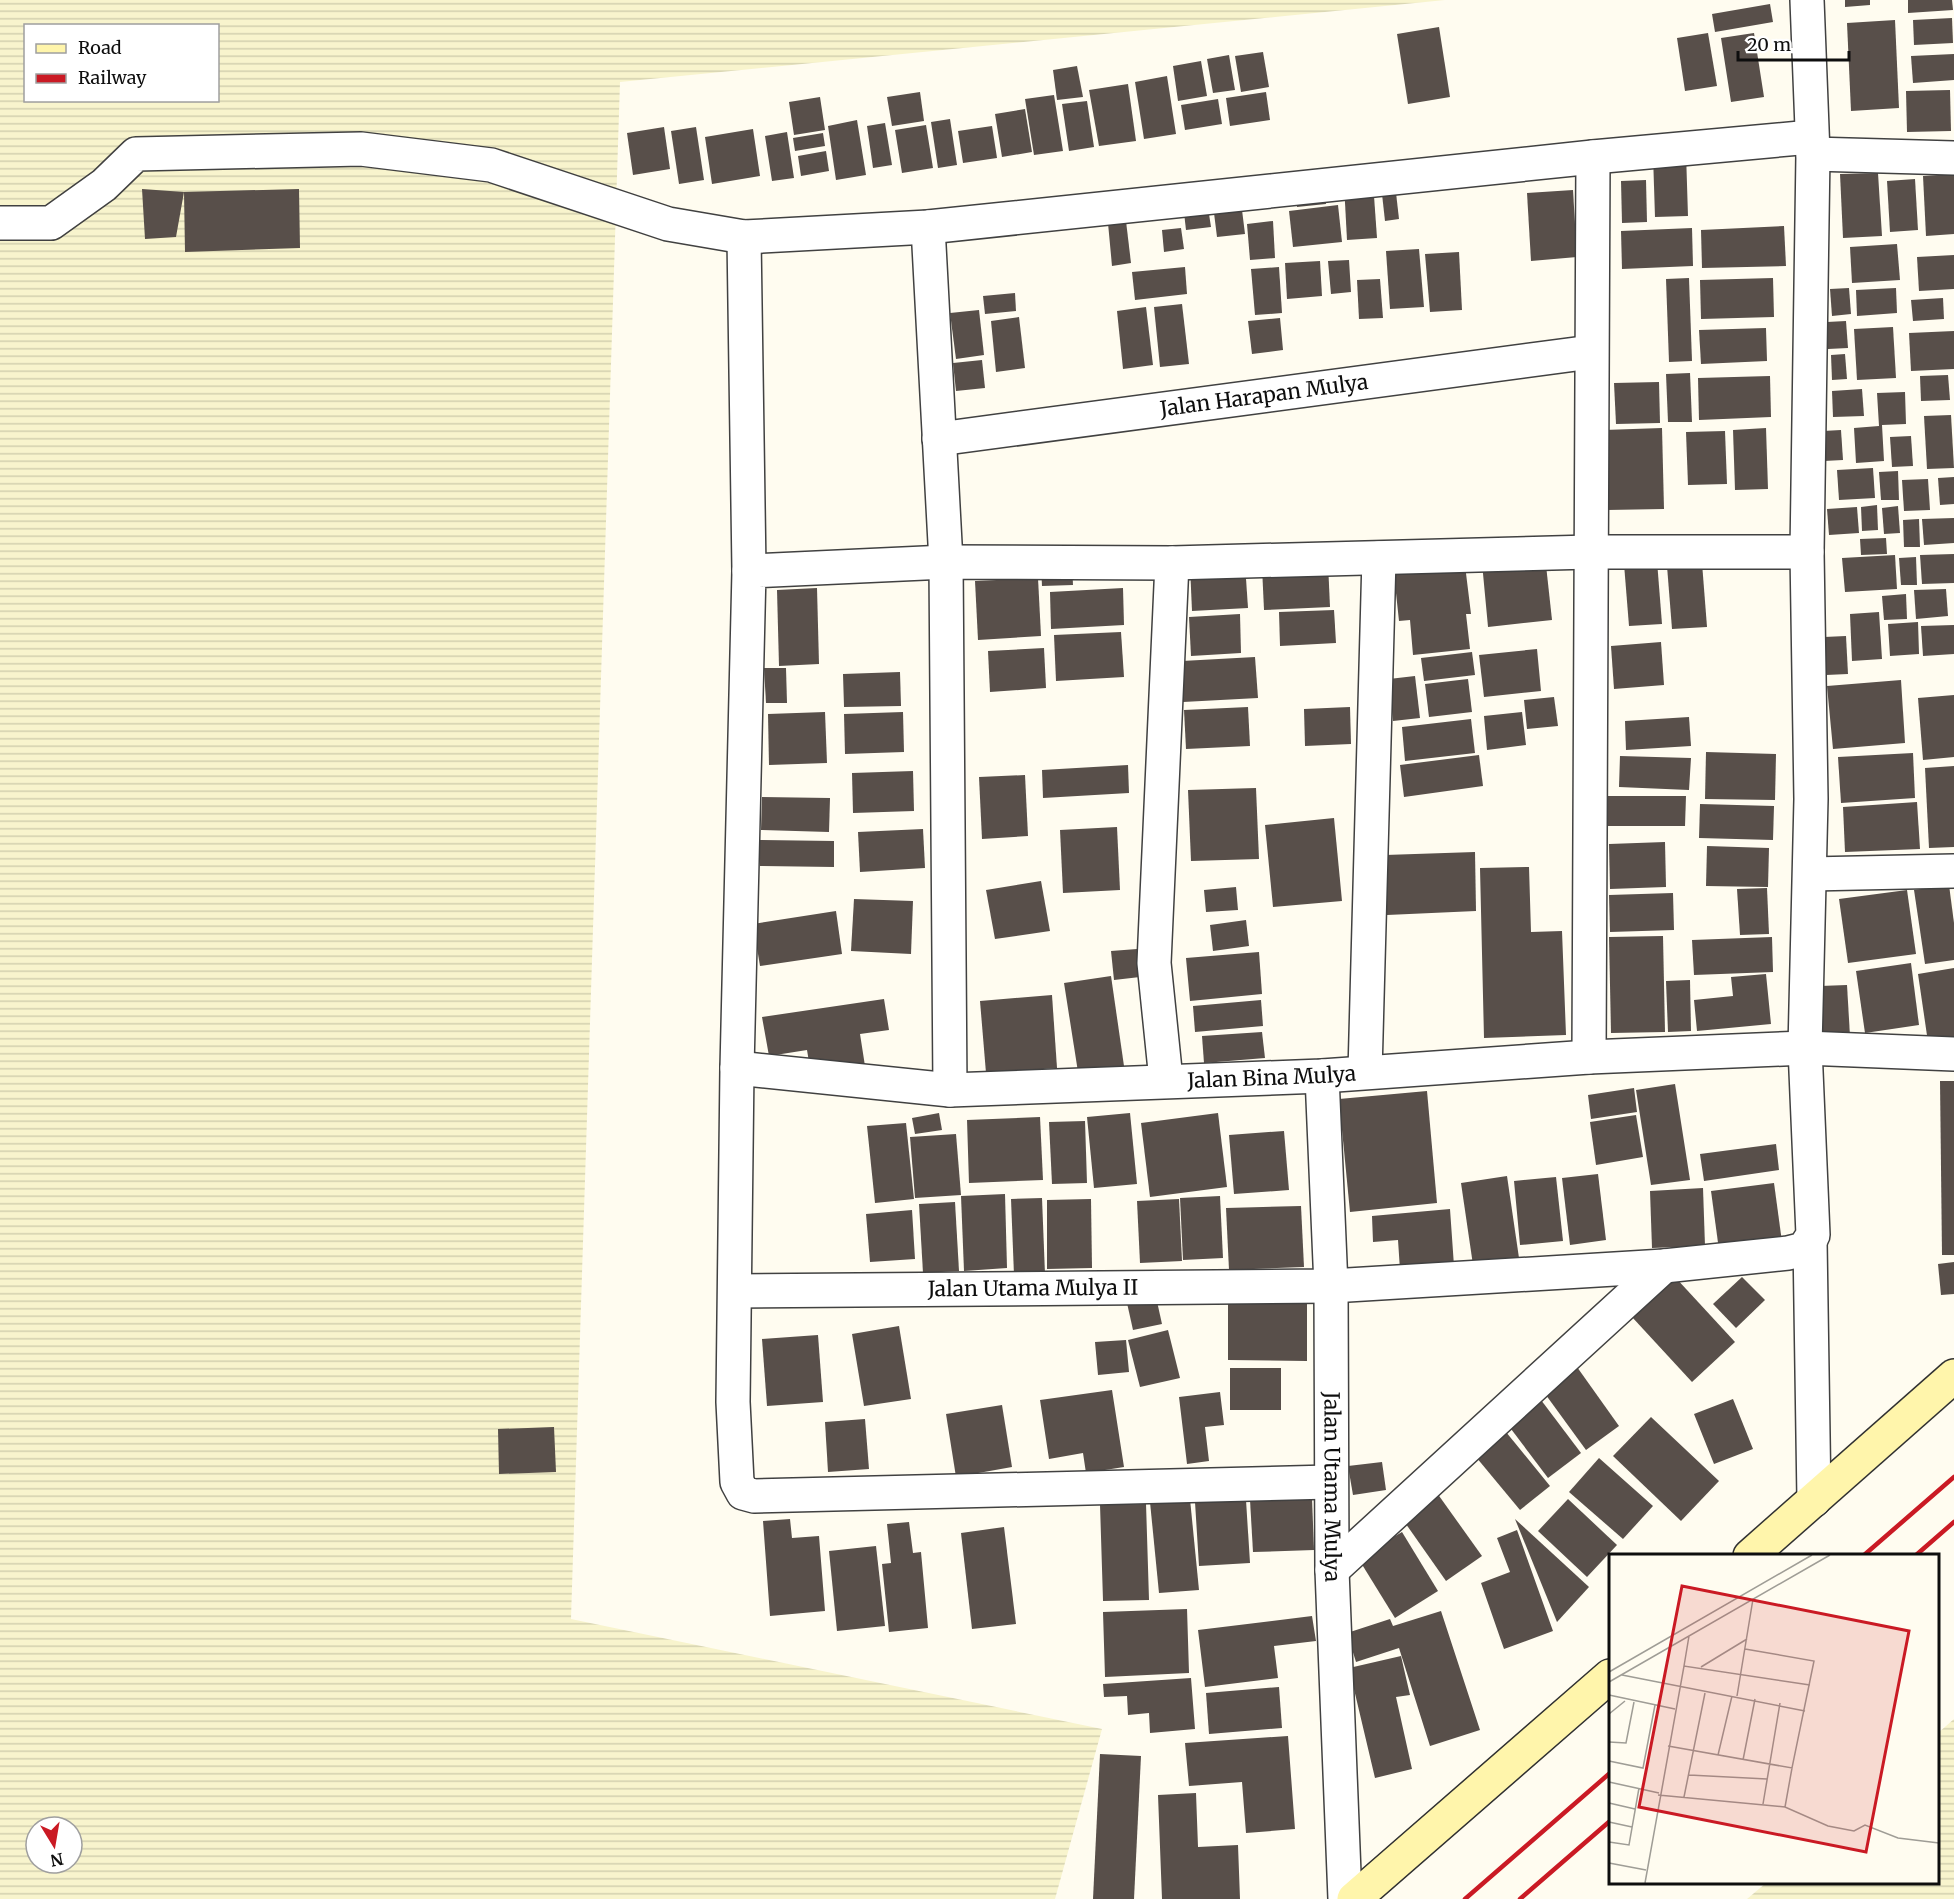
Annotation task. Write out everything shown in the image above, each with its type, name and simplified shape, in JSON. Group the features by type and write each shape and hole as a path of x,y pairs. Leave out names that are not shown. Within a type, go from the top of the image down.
{"main road":[{"path":"1752,1554 1954,1376"},
{"path":"1354,1899 1609,1678"}],"street":[{"path":"1807,0 1812,145 1807,552 1810,874 1805,1048 1813,1234 1810,1241 1814,1500"},
{"path":"0,223 51,223 104,185 136,154 361,149 491,165 668,224 744,237 928,227 1593,157 1812,145 1954,158"},
{"path":"1589,1057 1593,157"},
{"path":"928,227 946,562 950,1090"},
{"path":"744,237 749,571 737,1068 733,1402 737,1482 743,1493 766,1495 1330,1482"},
{"name":"Jalan Harapan Mulya","path":"939,438 1591,352"},
{"path":"749,571 946,562 1172,564 1590,552 1807,552"},
{"path":"1365,1072 1379,558"},
{"path":"1166,1080 1154,963 1172,564"},
{"path":"1810,874 1954,871"},
{"name":"Jalan Bina Mulya","path":"737,1068 950,1090 1166,1080 1322,1076 1589,1057 1805,1048 1954,1054"},
{"name":"Jalan Utama Mulya","path":"1322,1076 1331,1286 1332,1570 1345,1899"},
{"name":"Jalan Utama Mulya II","path":"735,1291 1331,1286 1664,1266 1788,1253 1804,1249 1810,1241"},
{"path":"1332,1570 1664,1266"}],"shaded area":[{"path":"0,0 1445,0 620,82 571,1619 1102,1729 1055,1899 0,1899"},
{"path":"1954,1719 1954,1899 1747,1899 1765,1884 1939,1884 1939,1732"}],"building":[{"path":"1845,0 1870,0 1870,5 1845,7"},
{"path":"1908,0 1952,0 1953,10 1908,13"},
{"path":"1770,4 1773,22 1715,32 1712,14"},
{"path":"1952,18 1953,43 1914,45 1913,20"},
{"path":"1895,20 1899,108 1851,111 1847,23"},
{"path":"1439,27 1450,97 1408,104 1397,34"},
{"path":"1708,33 1717,86 1685,91 1677,38"},
{"path":"1754,33 1764,97 1731,102 1721,38"},
{"path":"1263,52 1269,87 1241,92 1235,56"},
{"path":"1954,54 1954,80 1913,83 1911,56"},
{"path":"1229,55 1235,90 1213,93 1207,59"},
{"path":"1201,61 1207,96 1178,101 1173,66"},
{"path":"1077,66 1083,97 1057,100 1053,70"},
{"path":"1167,76 1176,134 1144,139 1135,82"},
{"path":"1128,84 1136,141 1099,146 1089,90"},
{"path":"1950,90 1951,131 1907,132 1906,91"},
{"path":"920,92 924,121 892,126 887,97"},
{"path":"1266,92 1270,120 1230,126 1226,98"},
{"path":"1054,95 1063,151 1034,155 1025,99"},
{"path":"820,97 825,130 794,135 789,102"},
{"path":"1218,99 1222,124 1185,130 1181,105"},
{"path":"1087,101 1094,147 1069,151 1062,104"},
{"path":"1025,109 1032,152 1002,157 995,114"},
{"path":"950,119 957,165 938,168 931,122"},
{"path":"857,120 866,175 836,180 828,126"},
{"path":"885,123 892,165 873,168 867,126"},
{"path":"926,125 933,168 902,173 895,130"},
{"path":"992,126 997,158 963,163 958,131"},
{"path":"664,127 670,169 633,175 627,133"},
{"path":"696,127 704,180 679,184 671,131"},
{"path":"753,129 760,176 712,184 705,137"},
{"path":"787,132 794,178 772,181 765,136"},
{"path":"823,133 825,146 795,151 793,138"},
{"path":"826,151 829,171 801,176 798,156"},
{"path":"1686,153 1688,216 1655,217 1653,155"},
{"path":"1878,173 1882,236 1843,238 1840,174"},
{"path":"1954,174 1954,234 1926,236 1923,176"},
{"path":"1915,179 1918,230 1890,232 1887,181"},
{"path":"1646,180 1647,222 1622,223 1621,181"},
{"path":"1373,182 1377,238 1347,240 1344,184"},
{"path":"1395,184 1399,219 1385,221 1381,185"},
{"path":"142,189 184,192 176,237 145,239"},
{"path":"299,189 300,248 185,252 184,192"},
{"path":"1324,189 1326,204 1297,207 1296,192"},
{"path":"1573,190 1577,257 1531,261 1527,193"},
{"path":"1207,201 1211,227 1186,230 1183,204"},
{"path":"1241,202 1245,234 1217,237 1213,205"},
{"path":"1338,205 1342,242 1293,247 1289,211"},
{"path":"1126,221 1131,263 1112,266 1108,223"},
{"path":"1273,221 1275,258 1250,260 1247,224"},
{"path":"1784,226 1786,266 1702,268 1701,230"},
{"path":"1181,228 1184,249 1164,252 1162,230"},
{"path":"1692,228 1693,266 1622,269 1621,231"},
{"path":"1897,244 1900,280 1852,283 1850,247"},
{"path":"1419,249 1424,307 1390,309 1386,251"},
{"path":"1459,252 1462,310 1430,312 1425,254"},
{"path":"1954,255 1954,289 1919,291 1917,257"},
{"path":"1349,260 1351,292 1331,294 1328,261"},
{"path":"1320,261 1322,296 1287,299 1285,263"},
{"path":"1185,267 1187,294 1135,300 1132,272"},
{"path":"1279,267 1282,313 1255,315 1251,269"},
{"path":"1689,278 1692,361 1669,362 1666,279"},
{"path":"1773,278 1774,317 1701,319 1700,280"},
{"path":"1380,279 1383,318 1359,319 1357,280"},
{"path":"1849,288 1851,314 1832,316 1830,289"},
{"path":"1896,288 1897,313 1857,316 1856,290"},
{"path":"1015,293 1016,311 985,314 983,296"},
{"path":"1943,298 1944,319 1913,321 1911,300"},
{"path":"1182,304 1189,364 1160,367 1154,307"},
{"path":"1146,307 1153,365 1123,369 1117,311"},
{"path":"979,310 984,355 956,359 950,313"},
{"path":"1019,317 1025,368 996,372 991,321"},
{"path":"1280,318 1283,350 1252,354 1248,321"},
{"path":"1846,321 1848,348 1828,349 1827,322"},
{"path":"1893,327 1896,378 1857,380 1854,329"},
{"path":"1766,328 1767,361 1701,364 1699,330"},
{"path":"1954,331 1954,369 1911,371 1909,333"},
{"path":"1845,354 1847,379 1832,380 1831,355"},
{"path":"982,360 985,388 956,391 953,363"},
{"path":"1690,373 1692,422 1668,422 1666,374"},
{"path":"1948,375 1950,400 1921,401 1920,376"},
{"path":"1770,376 1771,417 1699,420 1698,378"},
{"path":"1659,382 1660,423 1616,424 1614,383"},
{"path":"1862,389 1864,416 1833,417 1832,391"},
{"path":"1905,392 1906,424 1882,425 1884,461 1856,463 1854,428 1879,426 1877,393"},
{"path":"1951,415 1954,468 1927,469 1924,416"},
{"path":"1662,428 1664,509 1607,510 1604,430"},
{"path":"1766,428 1768,489 1735,490 1733,430"},
{"path":"1841,430 1843,460 1824,461 1823,431"},
{"path":"1725,431 1727,484 1688,485 1686,432"},
{"path":"1911,436 1913,466 1892,467 1890,437"},
{"path":"1873,468 1875,498 1839,500 1837,470"},
{"path":"1898,471 1899,500 1881,500 1879,472"},
{"path":"1954,477 1954,504 1940,505 1938,478"},
{"path":"1928,479 1930,510 1904,511 1902,480"},
{"path":"1877,505 1878,530 1862,531 1861,507"},
{"path":"1898,506 1900,533 1884,534 1882,508"},
{"path":"1857,507 1859,533 1829,535 1827,509"},
{"path":"1954,518 1954,543 1924,545 1922,519"},
{"path":"1919,519 1920,547 1904,547 1903,520"},
{"path":"1886,538 1887,554 1861,555 1860,539"},
{"path":"1954,554 1954,583 1922,584 1920,555"},
{"path":"1895,555 1897,589 1845,592 1842,558"},
{"path":"1545,556 1552,620 1488,627 1482,563"},
{"path":"1464,557 1471,614 1466,614 1470,649 1413,655 1410,620 1399,621 1393,565"},
{"path":"1916,557 1917,585 1901,585 1899,558"},
{"path":"1657,561 1662,624 1629,626 1624,564"},
{"path":"1328,563 1330,607 1264,610 1262,567"},
{"path":"1702,563 1707,627 1672,629 1667,566"},
{"path":"1072,564 1073,585 1042,586 1041,566"},
{"path":"1245,564 1248,608 1192,611 1190,566"},
{"path":"1038,578 1041,636 978,640 975,581"},
{"path":"817,588 819,664 779,666 777,590"},
{"path":"1123,588 1124,625 1051,629 1050,592"},
{"path":"1946,589 1948,616 1916,619 1914,590"},
{"path":"1906,594 1907,619 1884,620 1882,596"},
{"path":"1334,610 1336,643 1280,646 1279,612"},
{"path":"1879,612 1882,659 1852,661 1850,614"},
{"path":"1240,614 1241,653 1191,656 1189,617"},
{"path":"1918,622 1919,654 1890,656 1888,624"},
{"path":"1954,625 1954,654 1923,656 1921,626"},
{"path":"1121,632 1124,677 1056,681 1054,635"},
{"path":"1846,636 1848,674 1826,675 1824,637"},
{"path":"1661,642 1664,685 1614,689 1611,646"},
{"path":"1044,648 1046,688 990,692 988,651"},
{"path":"1537,649 1541,691 1484,697 1479,655"},
{"path":"1472,652 1475,675 1424,681 1421,658"},
{"path":"1255,657 1258,698 1183,702 1182,661"},
{"path":"764,668 786,668 787,703 766,703"},
{"path":"900,672 901,706 844,707 843,674"},
{"path":"1415,676 1420,718 1393,721 1389,679"},
{"path":"1468,679 1472,712 1429,717 1425,684"},
{"path":"1901,680 1905,743 1833,749 1827,686"},
{"path":"1954,695 1954,757 1923,760 1918,698"},
{"path":"1554,697 1558,726 1527,729 1524,700"},
{"path":"1248,707 1250,746 1186,749 1184,710"},
{"path":"1350,707 1351,744 1305,746 1304,709"},
{"path":"825,712 827,763 769,765 768,714"},
{"path":"903,712 904,752 845,754 844,714"},
{"path":"1522,712 1526,745 1487,750 1484,716"},
{"path":"1689,717 1691,746 1626,750 1625,721"},
{"path":"1471,719 1475,753 1405,761 1402,727"},
{"path":"1706,752 1776,754 1775,800 1705,799"},
{"path":"1913,753 1915,798 1841,803 1838,757"},
{"path":"1479,755 1483,786 1404,797 1400,765"},
{"path":"1620,756 1691,758 1689,790 1619,787"},
{"path":"1128,765 1129,793 1043,798 1042,770"},
{"path":"1954,766 1954,847 1929,848 1925,768"},
{"path":"913,771 914,811 853,813 852,773"},
{"path":"1025,775 1028,836 982,839 979,777"},
{"path":"1256,788 1259,859 1191,861 1188,790"},
{"path":"1599,796 1686,796 1685,826 1599,826"},
{"path":"762,797 830,798 829,832 761,830"},
{"path":"1917,802 1920,849 1845,852 1843,807"},
{"path":"1700,804 1774,806 1773,840 1699,838"},
{"path":"1334,818 1342,901 1273,907 1265,825"},
{"path":"1117,827 1120,890 1063,893 1060,830"},
{"path":"923,829 925,868 860,872 858,832"},
{"path":"760,840 834,841 834,867 760,866"},
{"path":"1665,842 1666,887 1610,889 1609,844"},
{"path":"1707,846 1769,848 1768,887 1706,886"},
{"path":"1475,852 1476,911 1387,915 1385,855"},
{"path":"1529,867 1531,932 1562,931 1566,1035 1484,1038 1480,868"},
{"path":"1041,881 1050,931 995,939 986,890"},
{"path":"1949,885 1954,923 1954,960 1925,964 1914,890"},
{"path":"1236,887 1238,910 1206,912 1204,890"},
{"path":"1767,888 1769,934 1740,935 1737,889"},
{"path":"1907,890 1916,954 1848,963 1839,899"},
{"path":"1673,893 1674,930 1610,932 1609,895"},
{"path":"854,899 913,901 911,954 851,951"},
{"path":"836,911 842,954 760,966 753,924"},
{"path":"1246,920 1249,946 1213,951 1210,925"},
{"path":"1663,936 1665,1032 1611,1033 1609,937"},
{"path":"1772,937 1773,972 1694,975 1692,940"},
{"path":"1137,949 1140,977 1114,980 1111,951"},
{"path":"1259,952 1262,994 1190,1001 1186,958"},
{"path":"1911,963 1919,1025 1865,1033 1856,971"},
{"path":"1954,968 1954,1044 1929,1049 1918,974"},
{"path":"1766,974 1771,1024 1697,1031 1694,1000 1733,996 1731,977"},
{"path":"1111,976 1124,1066 1078,1072 1064,983"},
{"path":"1690,980 1691,1031 1668,1032 1666,981"},
{"path":"1847,985 1850,1036 1823,1037 1820,986"},
{"path":"1052,995 1057,1068 986,1073 980,1001"},
{"path":"884,999 889,1030 860,1034 865,1066 811,1074 807,1050 769,1056 762,1017"},
{"path":"1261,1000 1263,1026 1195,1032 1193,1006"},
{"path":"1262,1032 1265,1058 1204,1063 1202,1036"},
{"path":"1940,1081 1954,1081 1954,1255 1942,1255"},
{"path":"1675,1084 1690,1180 1651,1185 1636,1090"},
{"path":"1634,1088 1637,1112 1591,1119 1588,1095"},
{"path":"1427,1091 1437,1203 1350,1212 1339,1099"},
{"path":"939,1113 942,1130 915,1134 912,1118"},
{"path":"1130,1113 1137,1184 1094,1188 1087,1117"},
{"path":"1218,1113 1227,1187 1150,1197 1141,1123"},
{"path":"1636,1115 1643,1157 1596,1165 1590,1122"},
{"path":"1040,1117 1043,1180 969,1183 967,1120"},
{"path":"1085,1121 1087,1183 1052,1184 1049,1122"},
{"path":"906,1123 914,1199 875,1203 867,1126"},
{"path":"1284,1131 1289,1190 1234,1194 1229,1135"},
{"path":"956,1134 961,1195 915,1198 910,1137"},
{"path":"1776,1144 1779,1170 1704,1181 1700,1154"},
{"path":"1598,1174 1606,1240 1570,1245 1562,1178"},
{"path":"1507,1176 1519,1258 1473,1265 1461,1183"},
{"path":"1556,1177 1563,1241 1520,1245 1514,1181"},
{"path":"1774,1183 1782,1242 1719,1250 1711,1191"},
{"path":"1703,1188 1705,1246 1652,1248 1650,1191"},
{"path":"1005,1194 1007,1268 964,1271 961,1196"},
{"path":"1220,1196 1223,1258 1183,1260 1180,1198"},
{"path":"1042,1198 1045,1274 1014,1275 1011,1199"},
{"path":"1091,1199 1092,1268 1047,1269 1047,1200"},
{"path":"1179,1199 1182,1261 1140,1263 1137,1201"},
{"path":"955,1202 959,1271 923,1273 919,1204"},
{"path":"1301,1206 1304,1267 1229,1270 1226,1208"},
{"path":"1450,1209 1454,1266 1400,1270 1398,1240 1373,1242 1372,1216"},
{"path":"912,1210 915,1259 870,1262 866,1214"},
{"path":"1954,1262 1954,1294 1941,1295 1938,1264"},
{"path":"1675,1277 1735,1342 1692,1382 1632,1317"},
{"path":"1742,1277 1765,1300 1736,1328 1713,1304"},
{"path":"1156,1297 1162,1324 1133,1330 1127,1303"},
{"path":"1228,1303 1307,1303 1307,1361 1228,1360"},
{"path":"899,1326 911,1399 864,1406 852,1334"},
{"path":"1168,1330 1180,1378 1140,1387 1128,1340"},
{"path":"818,1335 823,1402 767,1406 762,1339"},
{"path":"1126,1340 1129,1372 1098,1375 1095,1342"},
{"path":"1577,1367 1619,1426 1586,1450 1543,1391"},
{"path":"1230,1368 1281,1368 1281,1410 1230,1410"},
{"path":"1112,1390 1124,1467 1086,1473 1083,1453 1049,1459 1040,1400"},
{"path":"1220,1392 1224,1425 1205,1427 1209,1461 1187,1464 1179,1397"},
{"path":"1538,1396 1581,1453 1548,1478 1505,1421"},
{"path":"1733,1399 1753,1449 1714,1464 1694,1414"},
{"path":"1002,1405 1012,1467 956,1477 946,1414"},
{"path":"1651,1417 1719,1481 1681,1521 1613,1456"},
{"path":"865,1419 869,1469 828,1472 825,1422"},
{"path":"554,1427 556,1472 499,1474 498,1429"},
{"path":"1506,1432 1550,1486 1520,1510 1476,1457"},
{"path":"1599,1458 1653,1506 1623,1539 1569,1492"},
{"path":"1382,1462 1386,1490 1353,1495 1348,1466"},
{"path":"1437,1493 1482,1556 1446,1581 1401,1517"},
{"path":"1312,1498 1314,1550 1253,1552 1250,1500"},
{"path":"1190,1499 1199,1590 1159,1593 1150,1502"},
{"path":"1568,1499 1617,1545 1587,1577 1538,1531"},
{"path":"1246,1500 1250,1563 1199,1566 1195,1502"},
{"path":"1146,1504 1149,1600 1103,1601 1100,1505"},
{"path":"790,1519 792,1538 819,1536 825,1611 770,1616 763,1521"},
{"path":"1515,1519 1589,1587 1557,1622"},
{"path":"909,1522 913,1553 921,1552 928,1628 889,1632 882,1564 891,1563 887,1524"},
{"path":"1004,1527 1016,1624 972,1629 961,1533"},
{"path":"1517,1530 1553,1631 1504,1649 1481,1583 1510,1572 1497,1538"},
{"path":"1402,1532 1438,1591 1395,1618 1358,1558"},
{"path":"876,1546 885,1626 837,1631 829,1551"},
{"path":"1187,1609 1189,1673 1105,1677 1103,1612"},
{"path":"1441,1611 1480,1730 1430,1746 1399,1648 1356,1662 1347,1633 1390,1619 1393,1626"},
{"path":"1312,1616 1316,1641 1274,1646 1278,1678 1205,1687 1198,1630"},
{"path":"1401,1656 1410,1695 1396,1697 1412,1769 1375,1778 1349,1668"},
{"path":"1191,1678 1195,1729 1150,1733 1149,1713 1128,1715 1127,1696 1104,1697 1103,1684"},
{"path":"1279,1687 1282,1728 1209,1734 1206,1693"},
{"path":"1288,1736 1295,1829 1246,1833 1242,1782 1189,1786 1185,1743"},
{"path":"1100,1754 1141,1756 1134,1899 1093,1899"},
{"path":"1196,1793 1198,1847 1238,1845 1240,1899 1162,1899 1158,1795"}],"railway":[{"path":"1865,1554 1954,1477"},
{"path":"1917,1554 1954,1522"},
{"path":"1465,1899 1609,1774"},
{"path":"1520,1899 1609,1822"}]}
